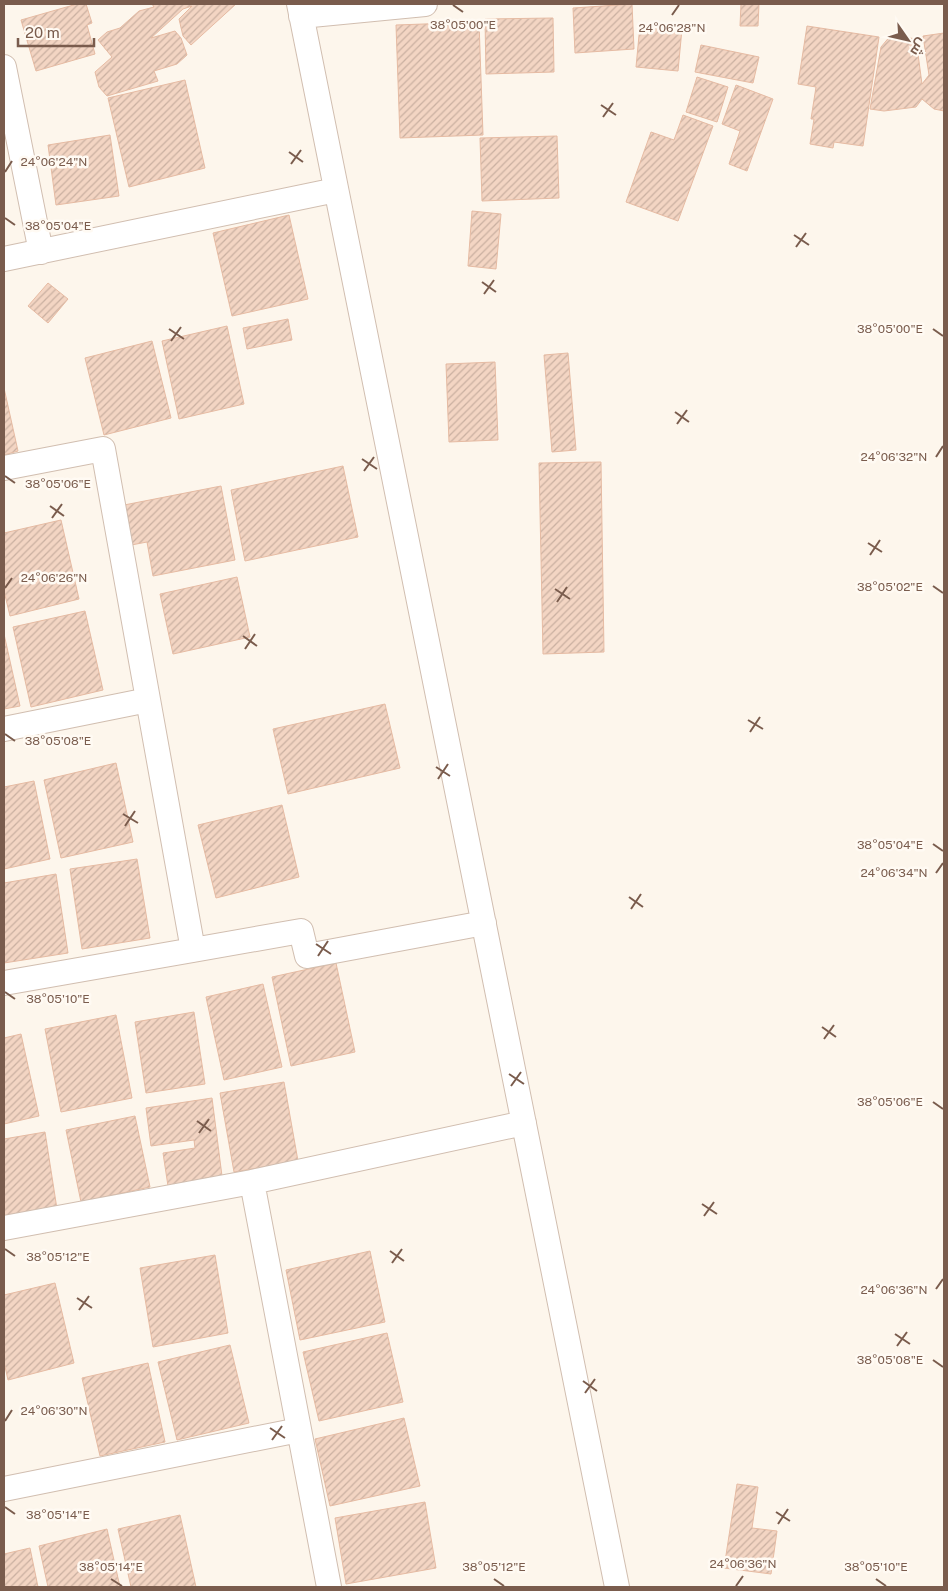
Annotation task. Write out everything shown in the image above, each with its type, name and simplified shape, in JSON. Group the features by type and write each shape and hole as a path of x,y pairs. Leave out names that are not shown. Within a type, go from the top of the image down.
{"street":[{"path":"425,4 300,10 618,1587"},
{"path":"4,67 41,252"},
{"path":"4,259 336,190"},
{"path":"4,468 103,449 193,950"},
{"path":"4,729 148,700"},
{"path":"4,984 301,931 307,956 484,923"},
{"path":"4,1228 252,1182 524,1123"},
{"path":"252,1182 329,1587"},
{"path":"4,1489 300,1430"}],"building":[{"path":"77,4 86,4 92,23 87,25 95,54 36,71 21,20"},
{"path":"152,4 236,4 191,45 183,36 179,19 192,6 183,9 151,38 175,31 181,38 187,55 177,64 154,71 158,81 107,96 99,87 95,72 112,57 98,40 107,32 120,28 139,11 154,7"},
{"path":"632,4 634,49 575,53 573,8"},
{"path":"741,4 759,4 758,26 740,26"},
{"path":"553,18 554,72 486,74 485,19"},
{"path":"479,22 483,135 400,138 396,25"},
{"path":"640,25 682,29 678,71 636,67"},
{"path":"807,26 879,37 863,146 834,142 833,148 810,144 814,119 811,119 816,87 798,84"},
{"path":"944,33 944,111 934,109 922,99 916,107 884,111 870,109 881,47 891,35 916,39 922,84 929,75 923,36"},
{"path":"701,45 759,57 753,83 695,72"},
{"path":"697,77 728,87 717,122 686,112"},
{"path":"185,80 205,168 129,187 108,98"},
{"path":"736,85 773,99 747,171 729,164 740,131 722,124"},
{"path":"683,115 713,126 678,221 626,202 651,132 674,140"},
{"path":"110,135 119,196 56,205 48,145"},
{"path":"557,136 559,198 482,201 480,138"},
{"path":"472,211 501,214 496,269 468,266"},
{"path":"289,215 308,299 232,316 213,233"},
{"path":"48,283 68,299 48,323 28,306"},
{"path":"288,319 292,340 247,349 243,328"},
{"path":"227,326 244,404 179,419 162,341"},
{"path":"152,341 171,418 104,435 85,358"},
{"path":"568,353 576,450 552,452 544,355"},
{"path":"495,362 498,440 449,442 446,364"},
{"path":"4,388 18,451 4,455"},
{"path":"601,462 604,652 543,654 539,463"},
{"path":"343,466 358,537 245,561 231,490"},
{"path":"221,486 235,560 153,576 147,542 126,546 119,506"},
{"path":"61,520 79,599 10,616 4,591 4,533"},
{"path":"237,577 250,637 173,654 160,594"},
{"path":"85,611 103,690 31,707 13,627"},
{"path":"4,634 20,706 4,709"},
{"path":"385,704 400,768 288,794 273,729"},
{"path":"116,763 133,842 61,858 44,780"},
{"path":"34,781 50,859 4,869 4,787"},
{"path":"282,805 299,877 216,898 198,825"},
{"path":"137,859 150,938 82,949 70,869"},
{"path":"56,874 68,953 4,963 4,883"},
{"path":"336,963 355,1052 291,1066 272,977"},
{"path":"263,984 282,1067 224,1080 206,997"},
{"path":"194,1012 205,1084 146,1093 135,1022"},
{"path":"116,1015 132,1098 61,1112 45,1029"},
{"path":"21,1034 39,1116 4,1124 4,1038"},
{"path":"284,1082 298,1161 234,1172 220,1093"},
{"path":"212,1098 222,1176 168,1186 163,1153 195,1148 194,1140 151,1146 146,1108"},
{"path":"135,1116 150,1187 81,1202 66,1130"},
{"path":"45,1132 57,1209 4,1218 4,1139"},
{"path":"370,1251 385,1322 300,1340 286,1270"},
{"path":"215,1255 228,1333 153,1347 140,1268"},
{"path":"55,1283 74,1363 8,1380 4,1362 4,1295"},
{"path":"387,1333 403,1402 319,1421 303,1352"},
{"path":"230,1345 249,1423 177,1440 158,1362"},
{"path":"148,1363 165,1442 100,1456 82,1378"},
{"path":"404,1418 420,1486 330,1506 315,1439"},
{"path":"737,1484 758,1487 752,1528 777,1531 771,1574 724,1568"},
{"path":"425,1502 436,1568 346,1584 335,1518"},
{"path":"180,1515 196,1587 131,1587 118,1529"},
{"path":"107,1529 120,1587 48,1587 39,1546"},
{"path":"30,1548 38,1587 4,1587 4,1554"}]}
